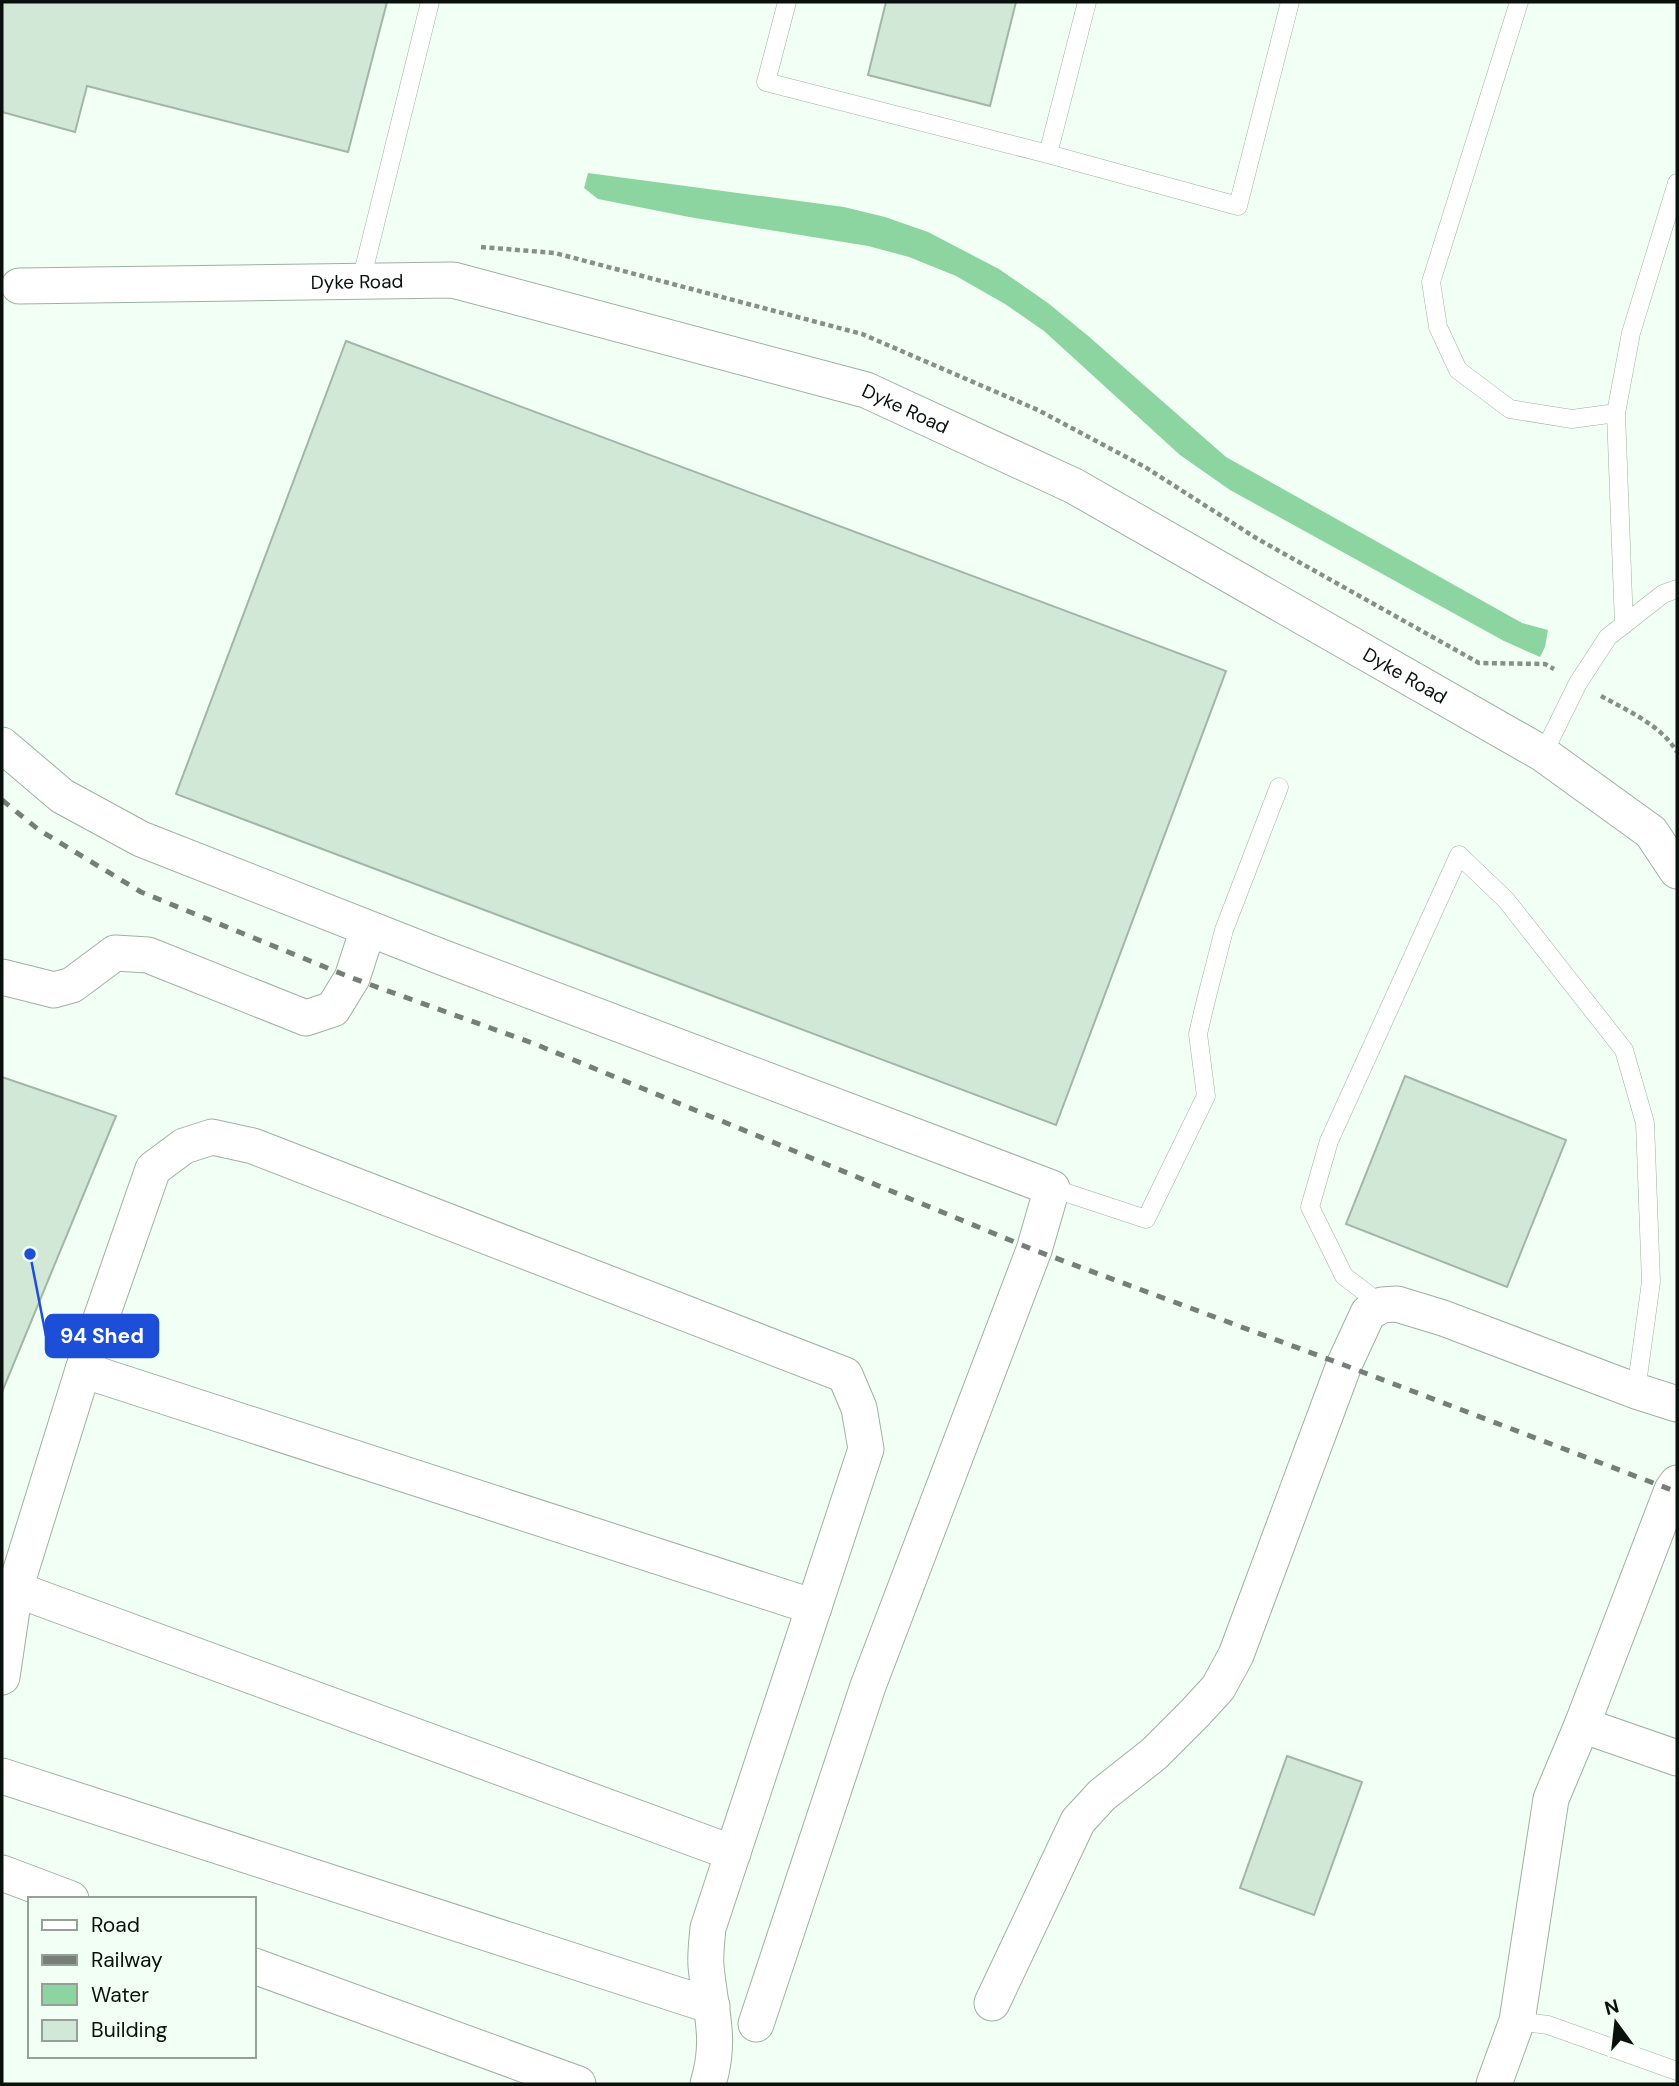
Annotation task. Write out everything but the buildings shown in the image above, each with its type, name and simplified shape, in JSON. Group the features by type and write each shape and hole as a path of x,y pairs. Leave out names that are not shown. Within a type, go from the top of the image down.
{"street":[{"name":"Dyke Road","path":"7,285 453,280 866,390 1074,486 1543,754 1651,832 1677,871"},
{"path":"2,745 62,796 142,839 368,929 1052,1188 1034,1250 868,1686 756,2025"},
{"path":"2,977 54,990 72,985 115,953 148,955 306,1018 333,1009 352,978 368,929"},
{"path":"2,1677 15,1589 83,1370 153,1169 184,1146 212,1136 253,1146 845,1375 859,1408 866,1449 708,1928 705,1964 716,2038 714,2063 708,2084"},
{"path":"992,2003 1078,1821 1102,1795 1154,1754 1218,1688 1236,1656 1344,1365 1368,1313 1382,1305 1397,1304 1443,1318 1677,1404"},
{"path":"83,1370 814,1607"},
{"path":"1494,2084 1517,2021 1551,1799 1677,1483"},
{"path":"15,1589 733,1853"},
{"path":"1582,1725 1677,1758"},
{"path":"2,1776 712,2006"},
{"path":"2,1873 66,1897"},
{"path":"256,1967 578,2084"}],"lane":[{"path":"361,281 430,2"},
{"path":"787,2 765,82 1048,154 1238,206 1290,2"},
{"path":"1048,154 1087,2"},
{"path":"1519,2 1431,282 1438,327 1458,370 1510,409 1572,419 1616,413"},
{"path":"1624,625 1616,413 1631,333 1677,183"},
{"path":"1543,754 1578,683 1608,637 1663,594 1677,589"},
{"path":"1052,1188 1146,1219 1206,1096 1198,1034 1200,1024 1224,930 1279,787"},
{"path":"1382,1305 1345,1276 1310,1207 1329,1141 1459,855 1506,900 1624,1050 1646,1123 1651,1282 1636,1391"},
{"path":"1517,2021 1548,2025 1677,2071"}],"water":[{"path":"588,173 844,207 885,217 928,232 999,269 1048,303 1226,457 1522,623 1548,630 1540,657 1504,641 1230,490 1180,455 1044,331 1005,304 956,276 909,257 868,246 689,217 598,199 584,188"}],"railway":[{"path":"2,800 39,830 141,892 352,978 535,1044 1034,1250 1677,1492"}],"place":[{"name":"94 Shed","path":"30,1254"}]}
